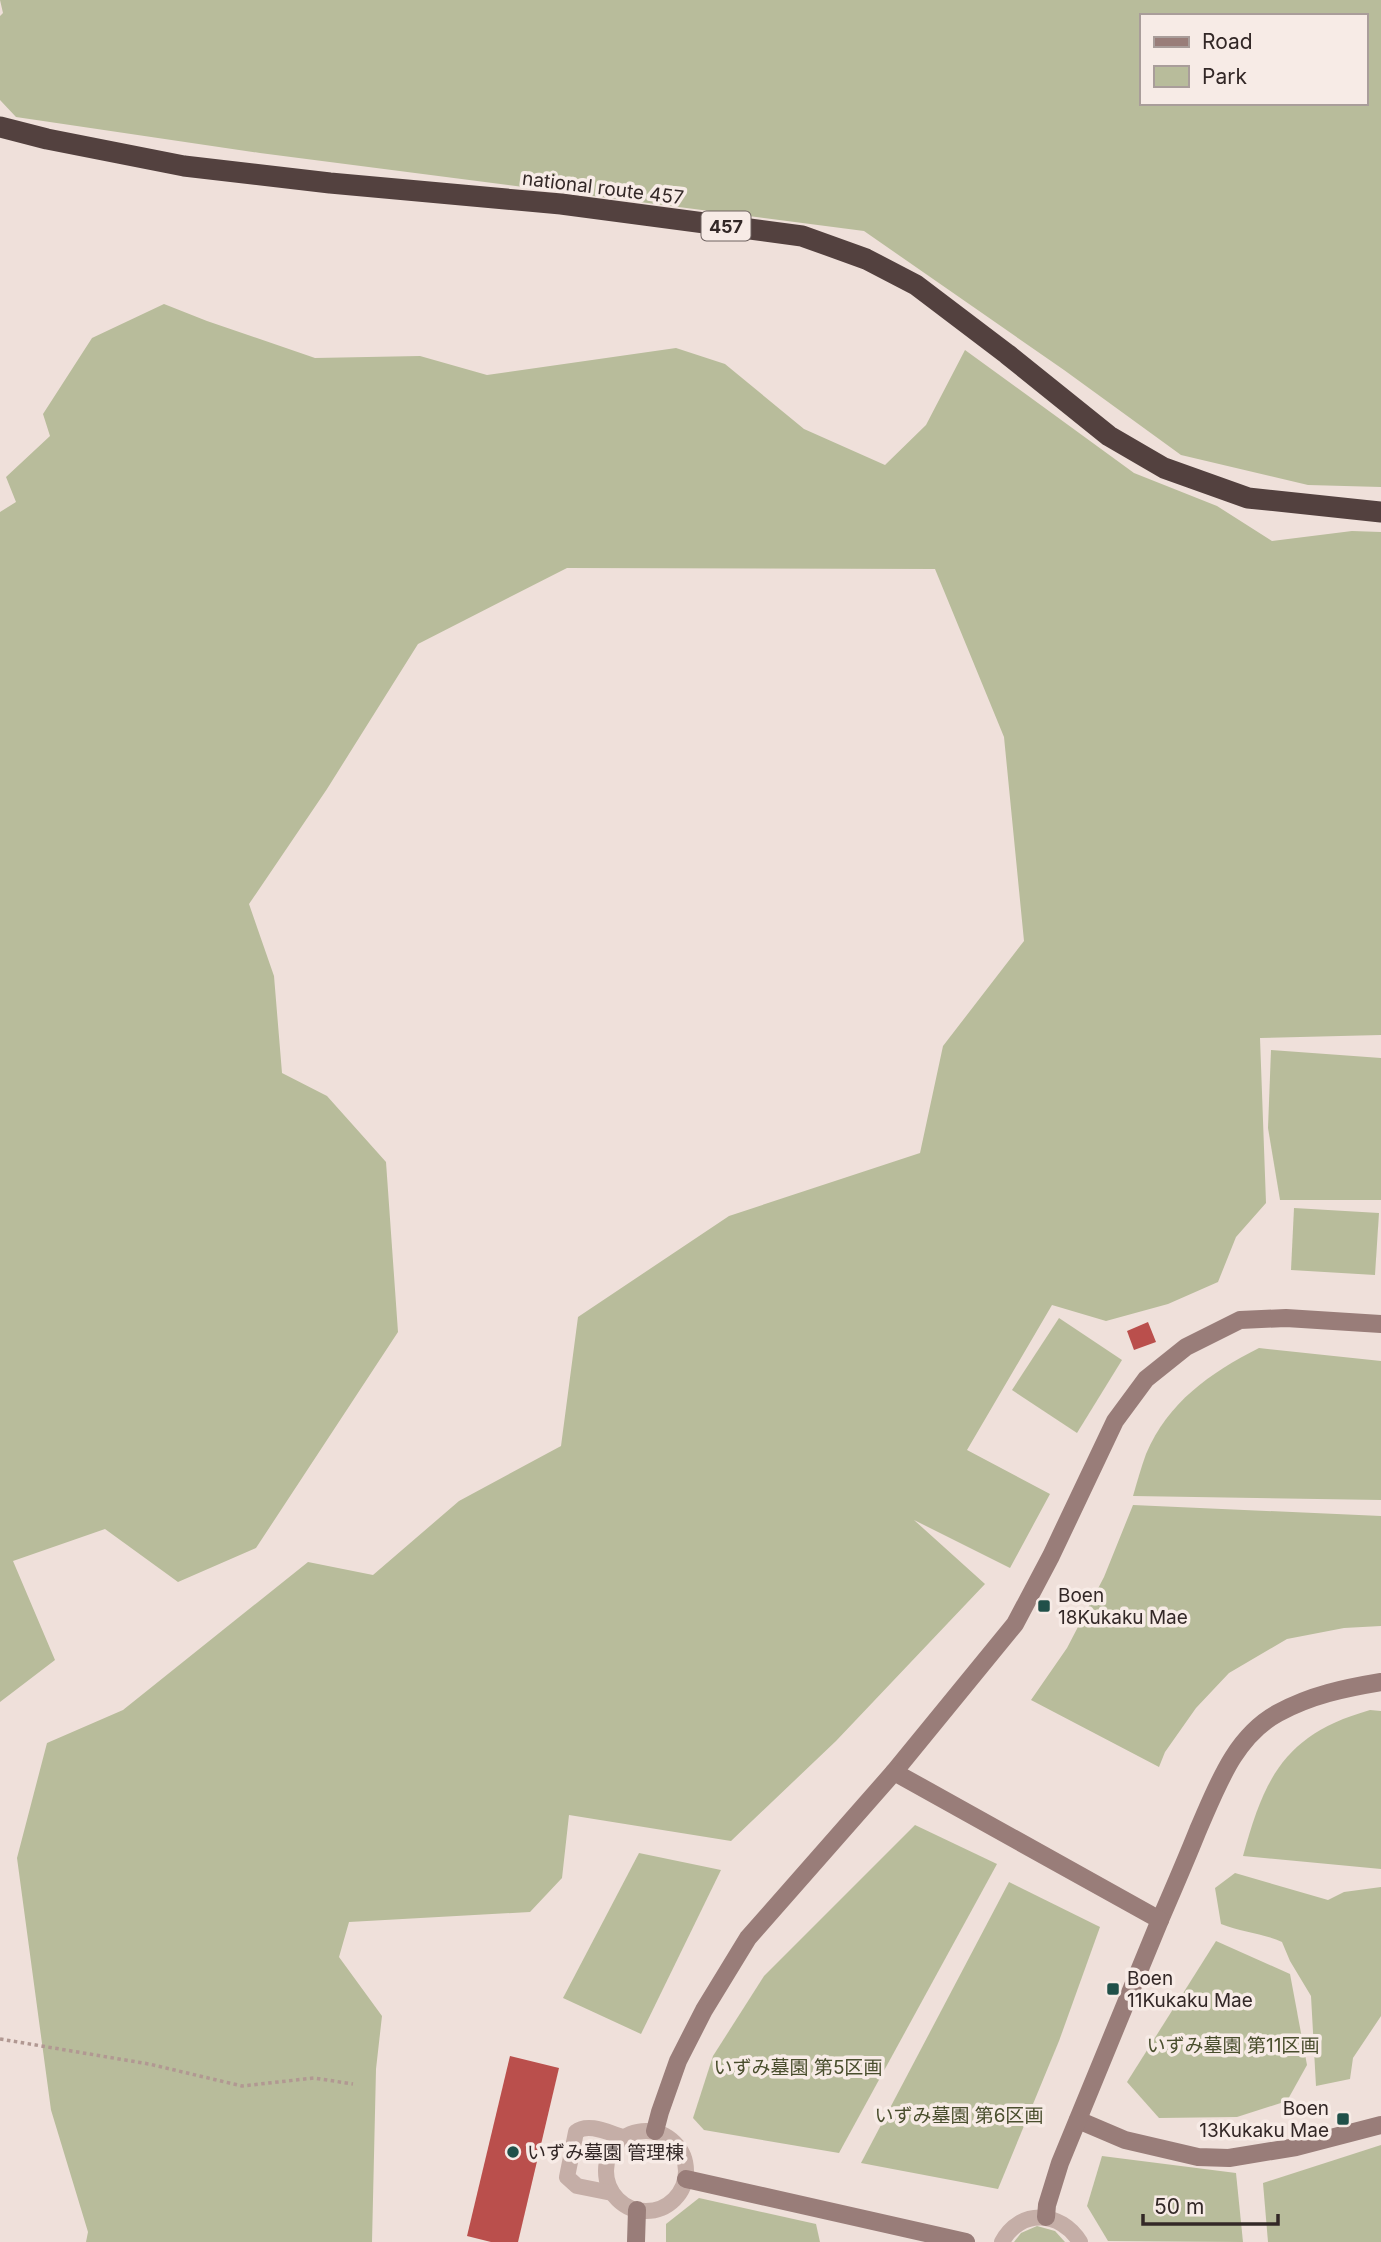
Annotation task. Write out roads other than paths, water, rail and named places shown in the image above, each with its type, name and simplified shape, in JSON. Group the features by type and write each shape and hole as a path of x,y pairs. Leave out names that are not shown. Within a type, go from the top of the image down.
{"highway":[{"name":"national route 457","path":"0,127 184,166 330,183 561,204 802,236 866,260 916,285 1109,436 1164,468 1248,498 1381,512"}],"street":[{"path":"655,2131 678,2061 704,2010 748,1938 894,1772 1015,1624 1051,1556 1115,1421 1146,1379 1186,1347 1240,1320 1286,1318 1381,1324"},
{"path":"1046,2217 1060,2164 1160,1920 1221,1778 1234,1754 1253,1732 1276,1714 1310,1698 1381,1682"},
{"path":"894,1772 1160,1920"},
{"path":"1078,2120 1125,2140 1198,2157 1229,2158 1296,2147 1381,2125"},
{"path":"612,2193 577,2186 567,2177 576,2132 581,2128 589,2127 623,2137"},
{"path":"643,2130 655,2131 676,2144 683,2154 686,2179 673,2201 662,2208 637,2210 625,2206 612,2193 605,2174 606,2161 611,2149 623,2137 643,2130"},
{"path":"686,2179 966,2242"},
{"path":"636,2242 637,2210"},
{"path":"1002,2242 1012,2228 1022,2221 1046,2217 1067,2226 1080,2242"}],"place":[{"name":"Boen 18Kukaku Mae","path":"1044,1606"},
{"name":"Boen 11Kukaku Mae","path":"1113,1989"},
{"name":"Boen 13Kukaku Mae","path":"1343,2119"},
{"name":"いずみ墓園 管理棟","path":"513,2152"}],"park label":[{"name":"いずみ墓園 第11区画","path":"1233,2045"},
{"name":"いずみ墓園 第5区画","path":"798,2067"},
{"name":"いずみ墓園 第6区画","path":"959,2115"}]}
